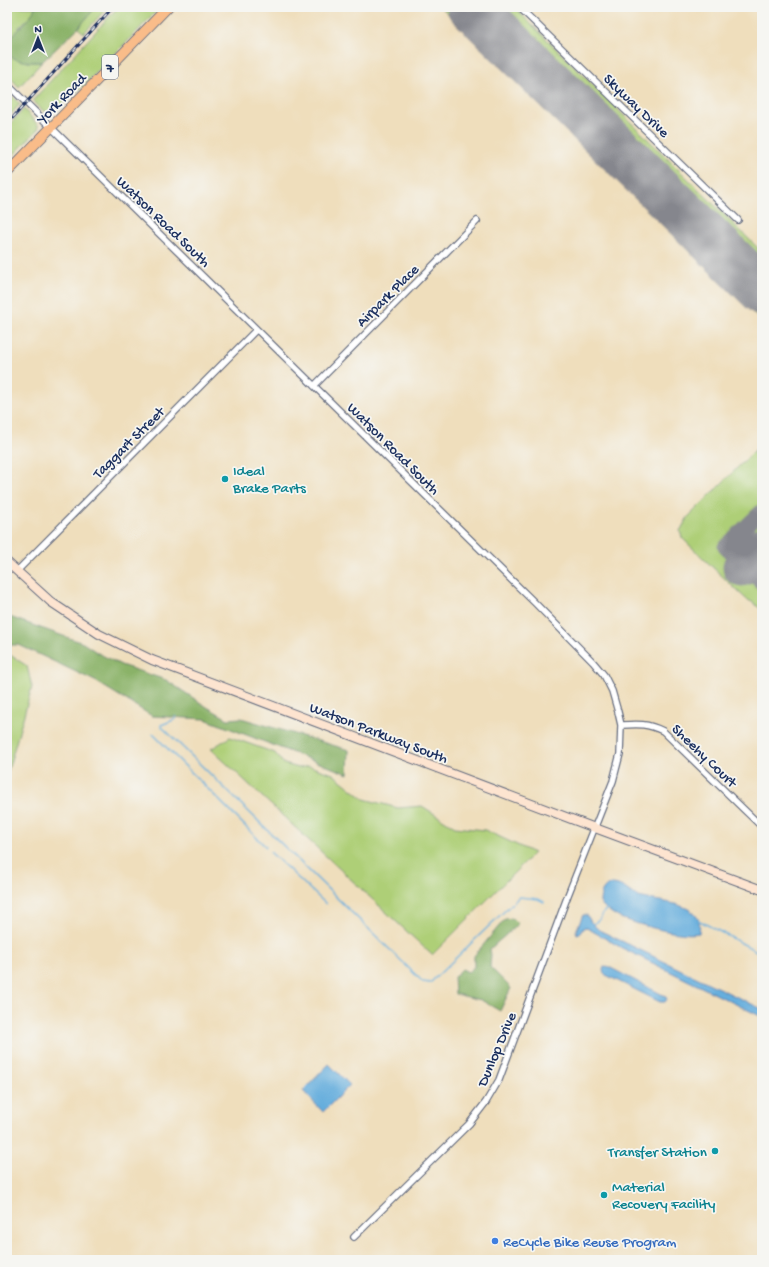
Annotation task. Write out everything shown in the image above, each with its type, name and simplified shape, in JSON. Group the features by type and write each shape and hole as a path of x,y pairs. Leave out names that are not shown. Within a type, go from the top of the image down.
{"main road":[{"name":"York Road","path":"7,173 168,7"},
{"name":"Watson Parkway South","path":"7,562 51,602 99,634 152,660 762,890"}],"street":[{"name":"Skyway Drive","path":"519,7 738,220"},
{"name":"Watson Road South","path":"7,84 593,662 604,675 612,691 621,725 620,754 613,781 595,828"},
{"name":"Airpark Place","path":"314,386 477,221"},
{"name":"Taggart Street","path":"17,571 256,330"},
{"name":"Sheehy Court","path":"621,725 652,725 663,731 762,827"},
{"name":"Dunlop Drive","path":"354,1237 469,1124 486,1102 504,1069 568,895 595,828"}],"green space":[{"path":"7,7 35,7 34,13 18,28 27,62 42,62 19,87 7,74"},
{"path":"35,7 96,7 78,28 42,62 25,61 13,58 9,56 7,44 30,16"},
{"path":"96,7 108,7 84,33 78,28"},
{"path":"118,7 161,7 70,99 57,109 47,113 33,100"},
{"path":"441,7 514,7 762,252 762,322"},
{"path":"7,91 20,104 7,119"},
{"path":"24,109 39,128 7,162 7,127"},
{"path":"762,443 762,610 746,599 682,538 680,531 688,517"},
{"path":"7,616 83,643 121,665 166,680 228,719 241,718 349,750 348,774 205,719 152,716 95,681 19,645 7,645"},
{"path":"7,653 27,666 32,687 7,774"},
{"path":"230,737 275,753 284,764 299,768 309,766 333,774 364,799 398,808 422,806 455,827 485,830 534,853 432,955 211,749"},
{"path":"512,918 518,924 490,949 490,967 511,988 500,1011 481,1000 455,994 454,977 462,969 468,972 474,967 474,956 505,919"}],"water":[{"path":"612,884 619,885 639,897 679,905 688,909 695,915 699,923 699,933 691,934 661,930 616,916 600,903 603,891 606,887"},
{"path":"583,915 587,915 591,922 599,930 762,1009 762,1017 622,948 587,928 584,927 580,933 577,934 576,931"},
{"path":"607,966 665,996 667,999 665,1002 660,1002 604,974 604,967"},
{"path":"329,1064 350,1085 323,1112 303,1091"}],"waterway":[{"path":"176,716 176,719 161,726 423,982 430,983 519,897 538,899 544,902"},
{"path":"153,734 266,847"},
{"path":"270,852 326,904"},
{"path":"593,924 599,920 606,909"},
{"path":"698,920 762,954"}],"taxiway":[{"path":"496,7 762,267"},
{"path":"653,190 668,175"},
{"path":"762,511 725,547 762,583"}],"runway":[{"path":"466,7 762,296"},
{"path":"742,567 762,547"}],"railway":[{"path":"7,124 113,7"}],"place":[{"name":"Ideal Brake Parts","path":"225,479"},
{"name":"Transfer Station","path":"715,1151"},
{"name":"Material Recovery Facility","path":"604,1195"},
{"name":"ReCycle Bike Reuse Program","path":"495,1241"}]}
